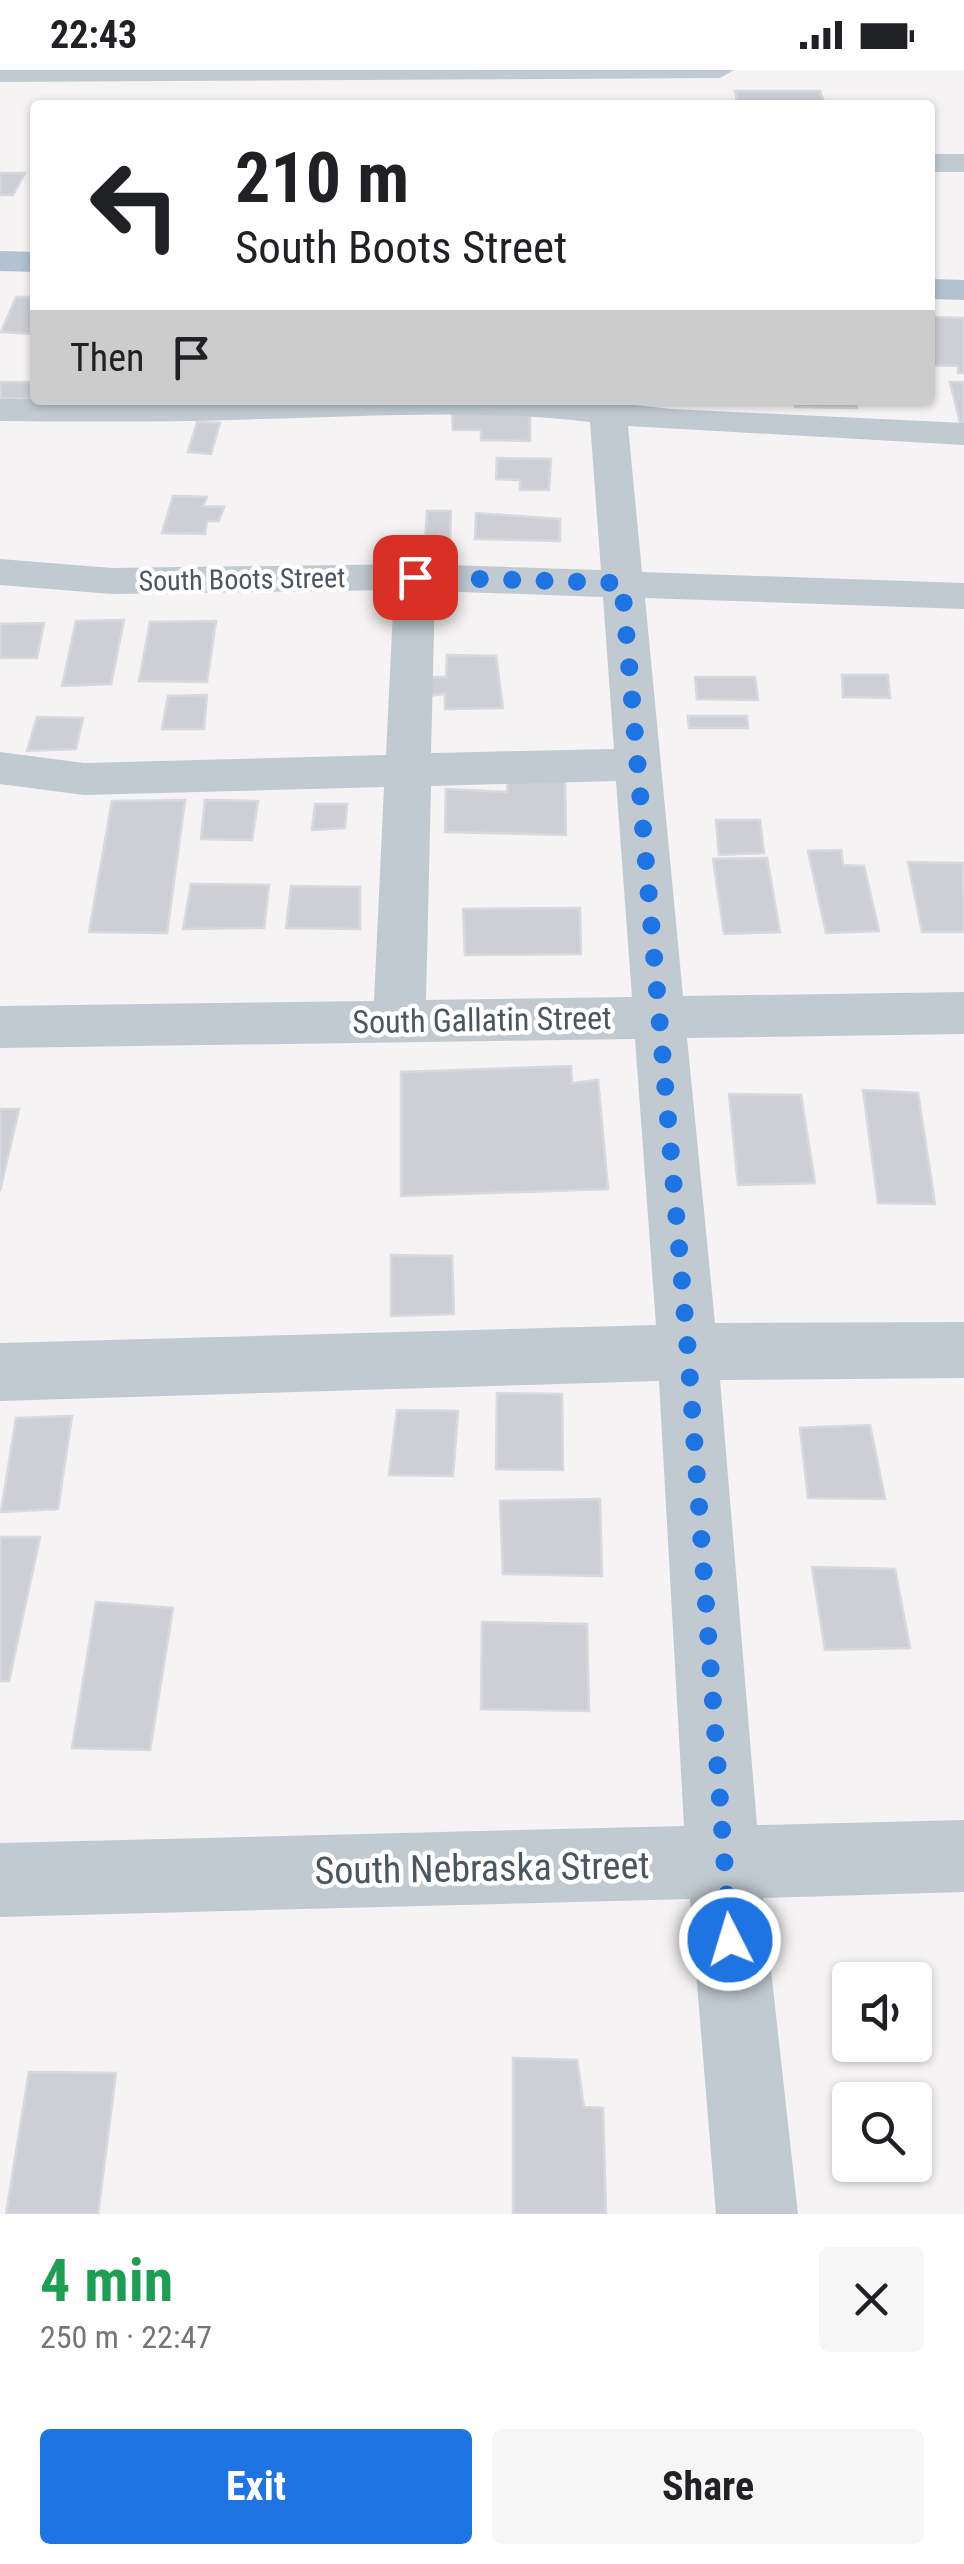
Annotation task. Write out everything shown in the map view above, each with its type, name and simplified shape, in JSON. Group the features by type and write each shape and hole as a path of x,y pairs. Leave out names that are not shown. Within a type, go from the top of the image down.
{"main road":[{"path":"0,261 30,262"},
{"path":"935,289 964,290"}],"street":[{"path":"0,74 720,70"},
{"path":"575,71 578,100"},
{"path":"98,76 136,100"},
{"path":"935,163 964,163"},
{"path":"0,410 152,412 369,405 540,405"},
{"path":"602,405 638,764 688,1352 723,1862 757,2214"},
{"path":"606,405 672,420 964,434"},
{"name":"South Boots Street","path":"0,572 112,581 415,577 964,596"},
{"path":"399,1022 415,577"},
{"path":"0,768 84,779 638,764"},
{"name":"South Gallatin Street","path":"0,1027 964,1013"},
{"path":"0,1372 688,1352 964,1350"},
{"name":"South Nebraska Street","path":"0,1880 964,1856"}],"building":[{"path":"735,91 820,91 823,100 737,100"},
{"path":"0,173 25,173 13,195 0,195"},
{"path":"16,297 30,297 30,334 1,332"},
{"path":"935,317 964,318 964,373 958,373 958,366 935,365"},
{"path":"0,382 30,382 30,399 0,399"},
{"path":"950,382 964,382 964,427 961,427"},
{"path":"856,405 857,408 795,407"},
{"path":"452,411 530,412 530,441 481,440 481,430 453,430"},
{"path":"197,422 220,423 211,454 188,452"},
{"path":"497,458 551,459 549,490 520,490 520,480 496,479"},
{"path":"173,496 207,497 203,506 224,507 219,521 207,521 205,534 162,533"},
{"path":"427,511 451,511 450,540 425,541"},
{"path":"476,513 560,519 560,541 475,539"},
{"path":"124,620 111,684 62,686 76,621"},
{"path":"216,621 207,682 139,681 150,622"},
{"path":"44,623 37,658 0,658 0,624"},
{"path":"447,655 496,656 503,708 445,709 445,694 426,696 425,677 446,677"},
{"path":"842,675 888,675 890,698 843,697"},
{"path":"695,677 755,677 758,700 697,699"},
{"path":"207,695 204,729 162,729 168,696"},
{"path":"688,716 747,716 748,728 689,728"},
{"path":"37,717 83,718 76,749 27,751"},
{"path":"508,775 565,776 566,835 445,832 446,789 507,792"},
{"path":"185,800 167,933 89,932 112,801"},
{"path":"205,800 258,801 252,840 201,839"},
{"path":"315,804 347,804 345,828 312,830"},
{"path":"716,820 760,820 764,853 719,855"},
{"path":"841,850 843,865 864,866 879,931 826,933 808,851"},
{"path":"767,858 780,932 724,934 713,859"},
{"path":"908,862 963,863 964,932 922,932"},
{"path":"191,884 269,885 264,928 183,929"},
{"path":"291,886 360,887 360,929 286,928"},
{"path":"580,908 581,954 465,955 463,909"},
{"path":"571,1066 572,1083 598,1080 608,1189 401,1196 401,1072"},
{"path":"863,1090 918,1093 935,1204 878,1203"},
{"path":"729,1094 801,1095 815,1183 738,1185"},
{"path":"0,1109 19,1109 0,1191"},
{"path":"391,1255 452,1256 454,1314 391,1316"},
{"path":"497,1393 562,1394 563,1470 496,1469"},
{"path":"397,1410 458,1411 453,1476 389,1475"},
{"path":"72,1416 58,1509 1,1512 16,1418"},
{"path":"870,1425 885,1499 808,1498 800,1428"},
{"path":"600,1499 602,1576 503,1574 500,1501"},
{"path":"0,1537 40,1537 9,1681 0,1681"},
{"path":"812,1567 895,1569 910,1648 825,1650"},
{"path":"96,1602 173,1608 150,1750 72,1748"},
{"path":"482,1622 587,1624 589,1711 481,1709"},
{"path":"513,2058 577,2060 584,2107 603,2108 606,2214 513,2214"},
{"path":"29,2072 116,2073 98,2214 6,2214"}],"route":[{"path":"415,577 622,583 688,1352 730,1940"}]}
